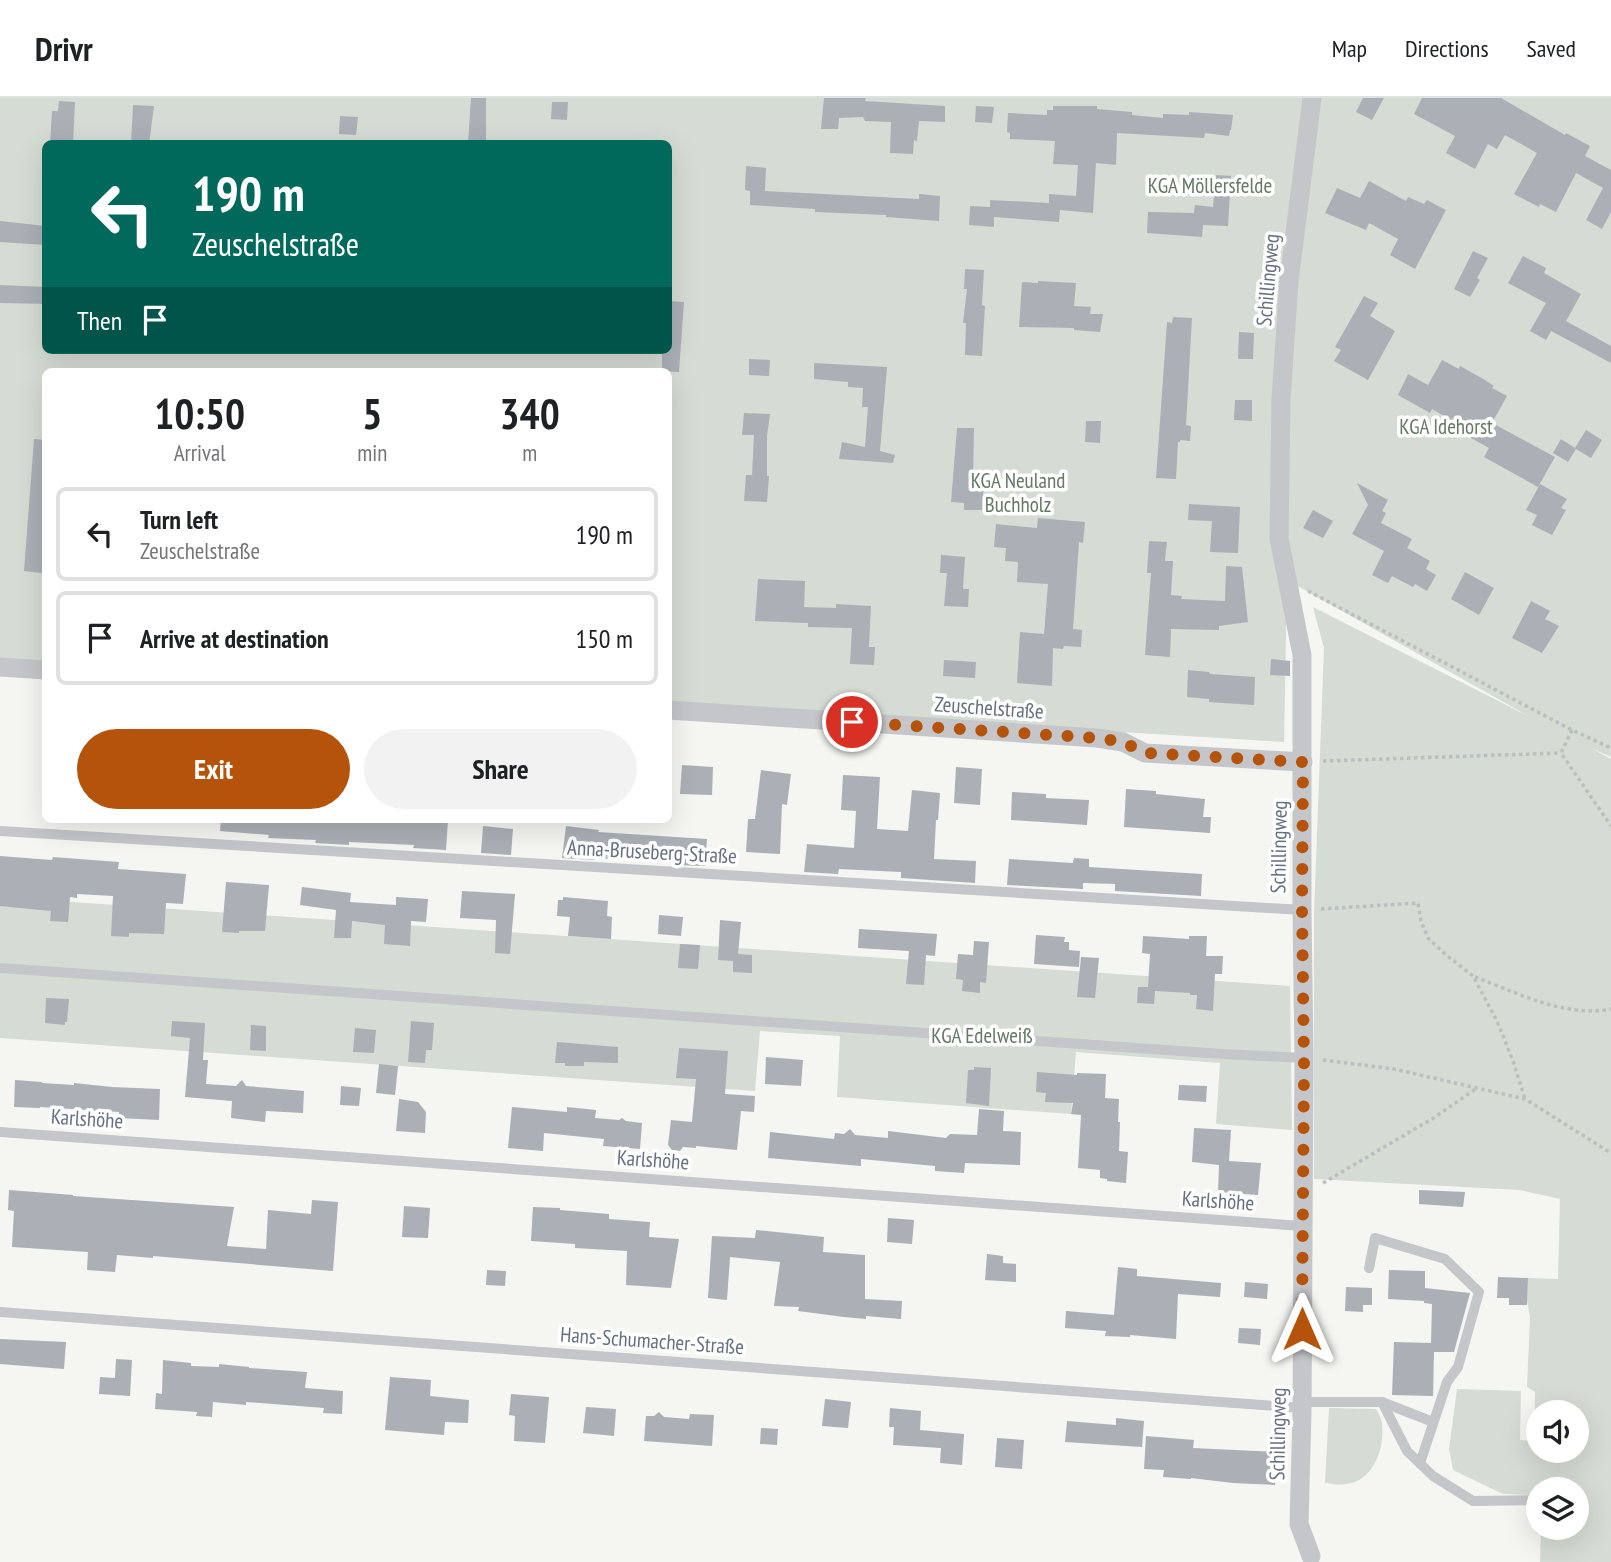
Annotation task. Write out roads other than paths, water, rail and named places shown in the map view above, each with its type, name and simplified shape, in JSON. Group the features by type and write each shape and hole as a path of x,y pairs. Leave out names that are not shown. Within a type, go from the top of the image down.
{"street":[{"name":"Schillingweg","path":"1311,1556 1299,1524 1304,1058 1302,655 1279,538 1281,399 1289,281 1312,98"},
{"path":"0,667 42,670"},
{"name":"Zeuschelstraße","path":"672,710 1097,738 1123,742 1145,753 1303,762"}],"lane":[{"name":"Anna-Bruseberg-Straße","path":"0,831 1302,910"},
{"path":"0,968 1223,1055 1304,1058"},
{"name":"Karlshöhe","path":"0,1132 1302,1226"},
{"path":"1369,1268 1375,1238 1445,1259 1479,1292 1458,1367 1447,1382 1420,1463"},
{"name":"Hans-Schumacher-Straße","path":"0,1312 1302,1405 1382,1402"},
{"path":"1382,1402 1433,1422"},
{"path":"1382,1402 1407,1451 1433,1476 1473,1501 1526,1500"}],"park label":[{"name":"KGA Möllersfelde","path":"1210,186"},
{"name":"KGA Idehorst","path":"1446,427"},
{"name":"KGA Neuland Buchholz","path":"1018,493"},
{"name":"KGA Edelweiß","path":"982,1036"}]}
